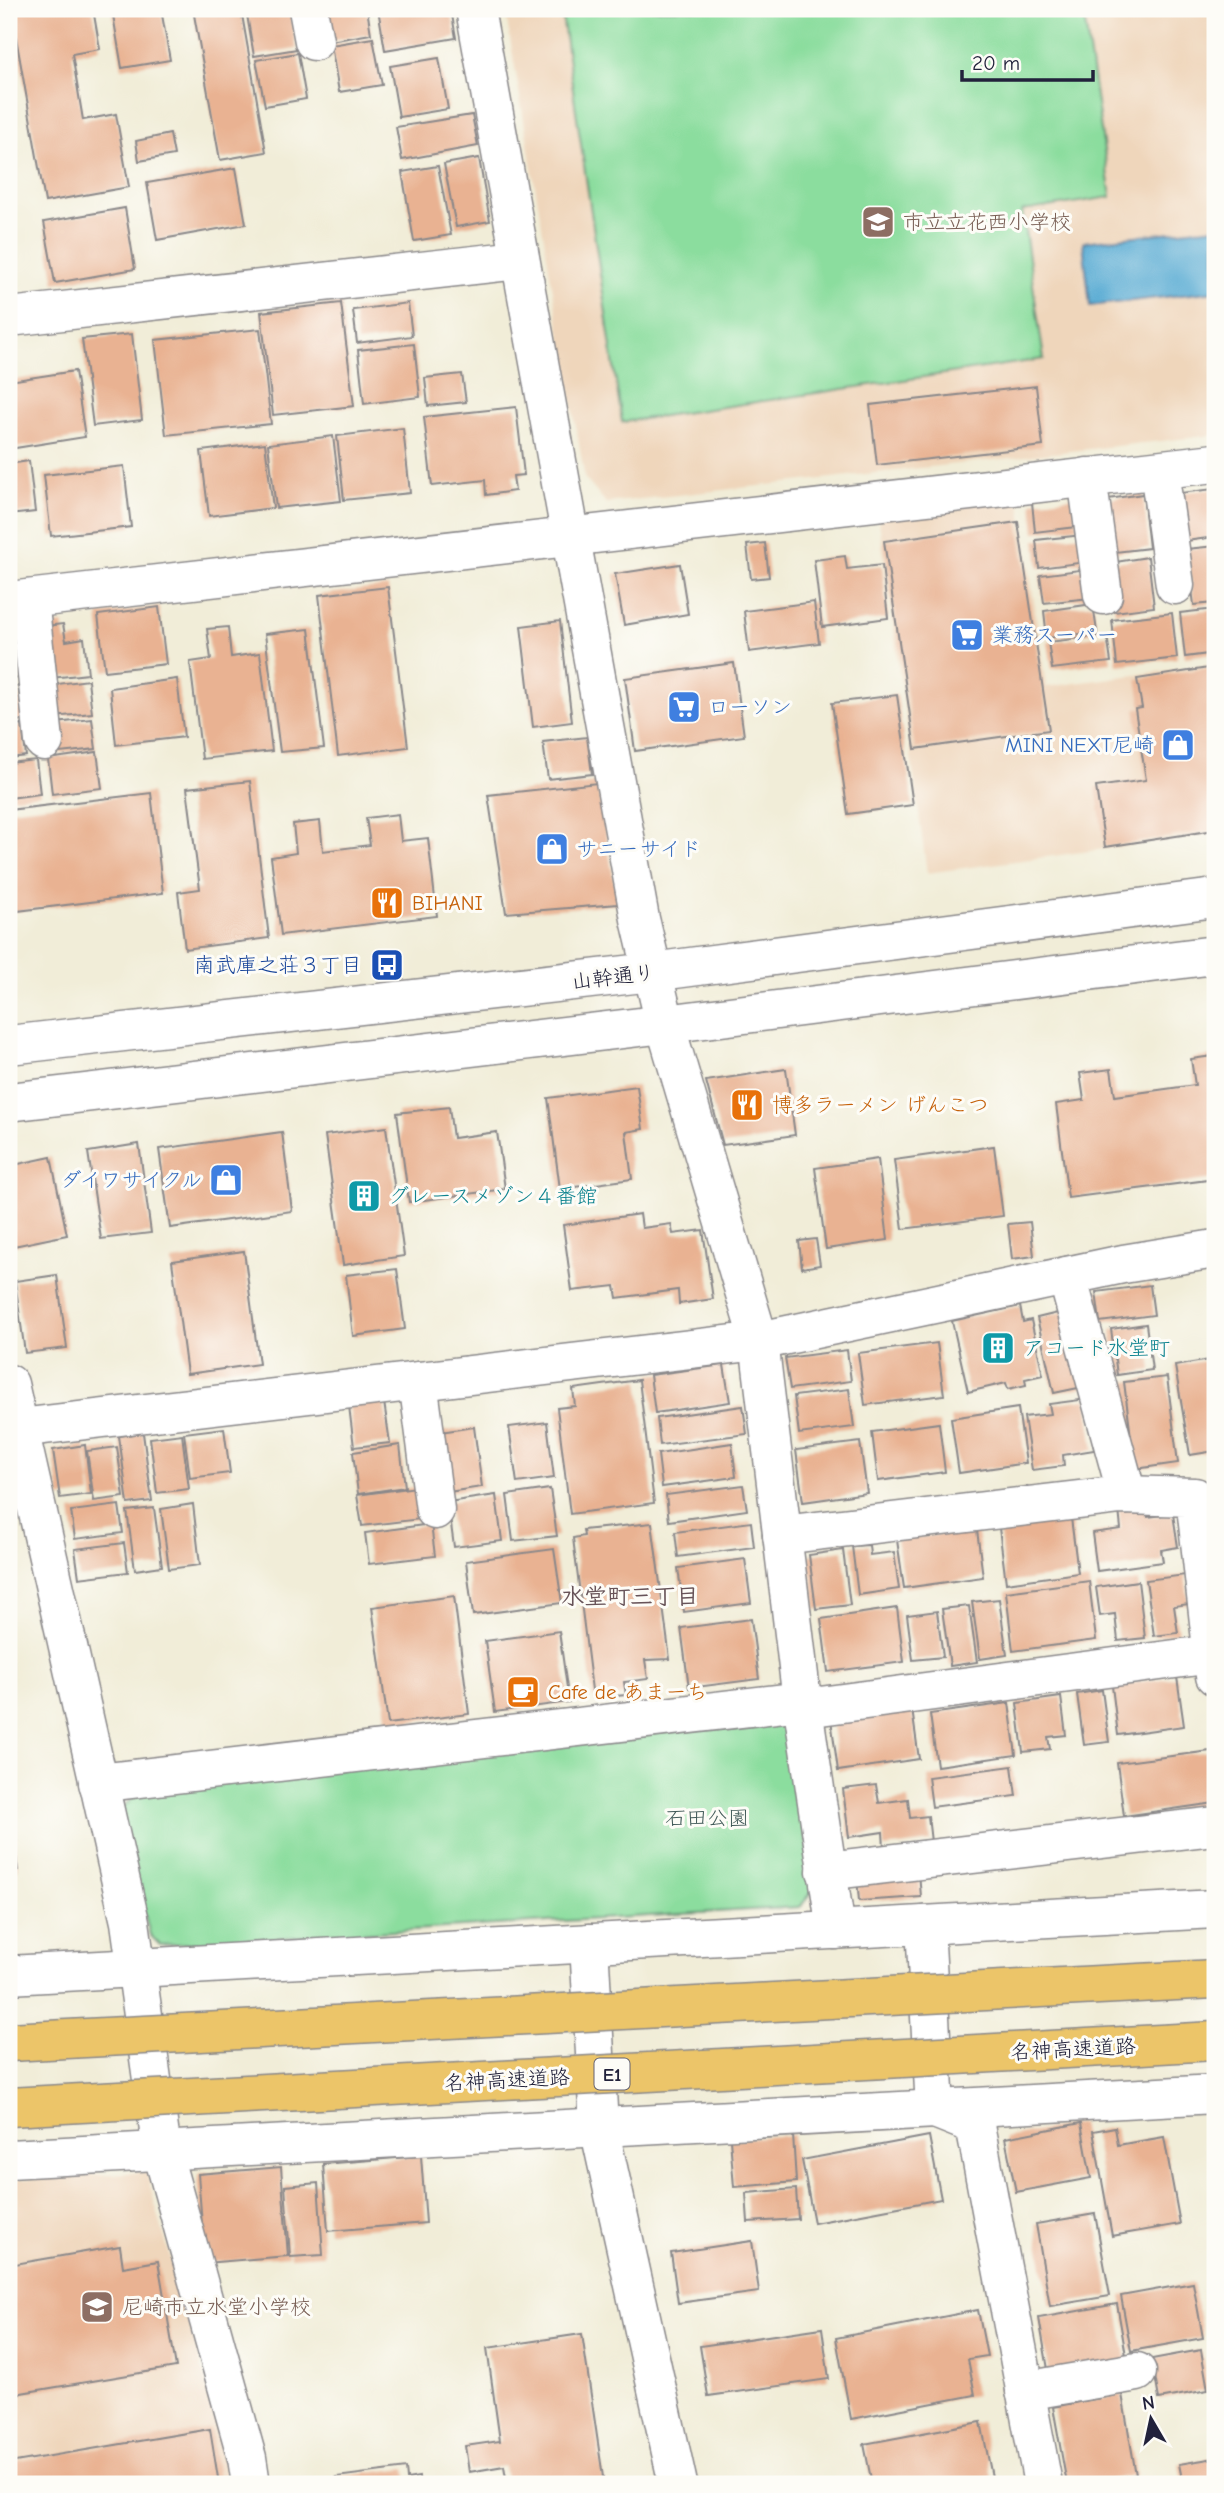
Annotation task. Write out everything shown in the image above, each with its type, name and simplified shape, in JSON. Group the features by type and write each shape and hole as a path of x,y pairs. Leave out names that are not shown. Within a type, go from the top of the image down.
{"highway":[{"path":"9,2042 1215,1979"},
{"name":"名神高速道路","path":"9,2107 1215,2041"}],"street":[{"path":"475,9 652,972 759,1342 802,1701 836,1930"},
{"path":"9,317 519,260"},
{"path":"44,741 19,600 1215,463"},
{"path":"1159,470 1175,585"},
{"path":"1087,477 1103,595"},
{"name":"山幹通り","path":"9,1045 652,972 1215,898"},
{"path":"9,1102 1215,955"},
{"path":"19,1428 759,1342 1123,1264 1215,1250"},
{"path":"1067,1276 1127,1495"},
{"path":"418,1381 435,1510"},
{"path":"9,1384 19,1428 23,1517 98,1783 130,1922 162,2151 247,2458 251,2484"},
{"path":"98,1783 802,1701 820,1706 1214,1665 1195,1497 1127,1495 782,1535"},
{"path":"827,1871 1215,1826"},
{"path":"9,1975 1215,1909"},
{"path":"925,1925 936,2109"},
{"path":"589,1943 599,2126 678,2484"},
{"path":"9,2159 1215,2094"},
{"path":"936,2109 975,2125 1043,2484"},
{"path":"1025,2391 1137,2372"}],"shaded area":[{"name":"市立立花西小学校","path":"505,9 1215,9 1215,435 606,503 585,479"},
{"path":"1019,495 1046,687 1215,664 1215,834 927,873 878,514"},
{"name":"尼崎市立水堂小学校","path":"146,2172 221,2435 228,2484 9,2484 9,2180"}],"green space":[{"path":"561,9 1083,9 1111,197 1022,211 1044,359 622,422"},
{"name":"石田公園","path":"770,1716 789,1730 814,1890 800,1907 160,1945 150,1935 118,1811 139,1793"}],"water":[{"path":"1215,227 1215,291 1090,306 1083,242"}],"building":[{"path":"11,9 93,9 100,49 72,54 83,120 116,114 129,187 45,202"},
{"path":"112,9 161,9 170,60 122,68"},
{"path":"193,9 241,9 266,152 220,160"},
{"path":"246,9 289,9 297,49 254,56"},
{"path":"324,9 367,9 371,34 330,41"},
{"path":"378,9 451,9 456,38 385,50"},
{"path":"373,38 382,85 339,92 331,45"},
{"path":"298,53 306,99 265,106 256,60"},
{"path":"439,58 448,109 399,117 390,66"},
{"path":"472,115 478,146 402,160 396,127"},
{"path":"170,134 174,155 139,161 136,141"},
{"path":"479,158 490,221 456,227 444,164"},
{"path":"438,166 451,235 414,241 402,172"},
{"path":"236,168 246,224 157,240 147,183"},
{"path":"125,208 135,269 55,283 44,222"},
{"path":"341,303 354,406 273,415 261,312"},
{"path":"408,303 412,336 357,343 353,310"},
{"path":"260,329 271,424 166,435 155,340"},
{"path":"132,334 142,420 93,426 82,339"},
{"path":"414,344 420,397 364,404 358,350"},
{"path":"75,371 85,437 9,449 9,381"},
{"path":"462,374 466,402 428,406 425,378"},
{"path":"1036,386 1043,446 877,465 870,405"},
{"path":"516,407 524,475 513,476 515,491 486,495 485,480 432,486 424,417"},
{"path":"403,428 410,493 344,500 337,436"},
{"path":"333,436 341,501 276,508 268,444"},
{"path":"265,443 273,508 209,516 201,451"},
{"path":"29,461 35,512 9,515 9,464"},
{"path":"124,466 131,527 51,536 44,475"},
{"path":"1213,489 1215,537 1186,541 1180,493"},
{"path":"1143,494 1149,548 1107,553 1101,500"},
{"path":"1073,497 1077,527 1035,532 1032,502"},
{"name":"業務スーパー","path":"1018,522 1049,730 915,749 884,541"},
{"path":"1083,535 1087,562 1039,568 1036,540"},
{"path":"765,543 769,577 751,579 747,545"},
{"path":"1215,546 1215,603 1194,605 1187,549"},
{"path":"845,556 847,569 882,565 888,618 822,627 814,560"},
{"path":"1148,557 1154,607 1115,612 1109,563"},
{"path":"680,564 688,614 624,625 615,574"},
{"path":"1087,569 1090,598 1044,603 1040,575"},
{"path":"388,587 408,747 338,756 319,595"},
{"path":"814,602 819,643 749,652 744,611"},
{"path":"1093,604 1097,632 1047,638 1044,611"},
{"path":"159,607 166,664 105,671 98,615"},
{"path":"1215,609 1215,653 1185,657 1180,613"},
{"path":"1172,613 1177,658 1117,665 1112,620"},
{"path":"560,621 572,722 533,727 521,626"},
{"path":"63,624 66,641 84,638 88,674 51,678 45,626"},
{"path":"228,627 231,657 260,653 272,751 202,759 190,662 211,659 207,629"},
{"path":"309,629 324,748 280,752 265,634"},
{"path":"9,630 12,630 18,678 9,680"},
{"path":"1107,635 1111,662 1052,669 1048,642"},
{"name":"ローソン","path":"734,663 744,736 635,751 625,678"},
{"name":"MINI NEXT尼崎","path":"1215,667 1215,830 1105,847 1096,787 1146,780 1135,709 1142,708 1137,679"},
{"path":"177,679 184,737 116,745 110,688"},
{"path":"88,680 92,713 54,717 50,685"},
{"path":"18,686 23,720 9,722 9,687"},
{"path":"897,695 913,805 848,814 832,703"},
{"path":"92,719 96,749 60,753 56,723"},
{"path":"22,725 26,756 9,758 9,727"},
{"path":"587,737 592,774 548,779 543,742"},
{"path":"97,752 102,788 52,794 48,759"},
{"path":"36,760 40,794 9,798 9,763"},
{"path":"250,781 269,938 185,949 178,892 200,889 187,788"},
{"name":"サニーサイド","path":"597,783 618,904 506,913 488,795"},
{"path":"151,793 163,893 9,912 9,810"},
{"path":"398,814 401,841 428,838 437,916 281,935 271,857 296,853 293,824 320,821 323,851 370,845 366,818"},
{"path":"1213,1056 1215,1179 1068,1198 1056,1104 1084,1100 1080,1073 1111,1069 1115,1096 1195,1085 1191,1059"},
{"path":"786,1069 795,1135 723,1145 706,1081"},
{"path":"637,1086 643,1129 626,1132 632,1179 560,1189 548,1098"},
{"path":"449,1107 453,1138 497,1132 505,1189 409,1202 397,1113"},
{"name":"グレースメゾン４番館","path":"386,1127 404,1256 343,1265 325,1135"},
{"name":"ダイワサイクル","path":"282,1132 292,1211 170,1228 159,1149"},
{"path":"139,1144 151,1233 101,1239 88,1152"},
{"path":"994,1146 1003,1216 903,1229 894,1160"},
{"path":"51,1157 67,1235 9,1247 9,1166"},
{"path":"878,1159 888,1240 826,1249 815,1168"},
{"path":"640,1214 642,1228 671,1224 673,1234 703,1230 713,1299 679,1304 678,1290 617,1298 615,1286 572,1291 563,1225"},
{"path":"1030,1222 1034,1256 1012,1259 1008,1224"},
{"path":"816,1239 820,1265 802,1268 799,1241"},
{"path":"244,1251 259,1364 187,1374 172,1261"},
{"path":"397,1269 405,1329 353,1336 346,1275"},
{"path":"57,1275 67,1348 25,1353 15,1281"},
{"path":"1150,1285 1154,1315 1100,1322 1096,1292"},
{"name":"アコード水堂町","path":"1020,1306 1023,1322 1031,1320 1043,1375 1025,1379 1026,1385 1008,1389 1006,1383 968,1392 952,1321"},
{"path":"1066,1311 1083,1387 1054,1393 1037,1318"},
{"path":"1146,1324 1152,1370 1117,1375 1111,1329"},
{"path":"937,1343 944,1395 865,1405 858,1353"},
{"path":"847,1350 851,1381 790,1389 785,1358"},
{"path":"1215,1359 1215,1451 1190,1455 1175,1366"},
{"path":"724,1365 730,1402 655,1413 650,1375"},
{"path":"1167,1377 1178,1463 1135,1469 1124,1382"},
{"path":"639,1380 654,1503 570,1514 557,1408 575,1406 573,1389"},
{"path":"849,1389 854,1427 799,1434 794,1396"},
{"path":"1087,1399 1094,1450 1063,1455 1064,1466 1032,1470 1024,1417 1051,1414 1049,1404"},
{"path":"384,1402 390,1443 354,1447 349,1406"},
{"path":"743,1406 747,1434 660,1445 657,1418"},
{"path":"1018,1408 1026,1463 959,1473 951,1418"},
{"path":"547,1422 554,1478 517,1483 509,1427"},
{"path":"939,1423 945,1472 878,1481 872,1432"},
{"path":"474,1427 482,1487 448,1492 440,1432"},
{"path":"224,1428 230,1473 190,1478 184,1433"},
{"path":"143,1433 152,1501 128,1504 119,1436"},
{"path":"182,1434 189,1489 157,1493 150,1438"},
{"path":"860,1442 867,1493 803,1502 796,1450"},
{"path":"732,1443 736,1477 662,1487 658,1454"},
{"path":"85,1445 91,1494 60,1498 53,1450"},
{"path":"400,1445 405,1487 358,1494 353,1452"},
{"path":"117,1447 124,1497 94,1501 87,1451"},
{"path":"743,1485 747,1510 669,1521 666,1495"},
{"path":"416,1487 421,1519 362,1526 357,1495"},
{"path":"550,1489 557,1536 513,1541 507,1495"},
{"path":"496,1495 502,1541 454,1547 448,1502"},
{"path":"193,1504 200,1565 169,1569 161,1509"},
{"path":"119,1505 123,1533 75,1539 71,1511"},
{"path":"1147,1506 1148,1517 1173,1514 1178,1547 1161,1550 1163,1562 1097,1571 1092,1533 1121,1529 1119,1510"},
{"path":"154,1508 162,1566 135,1570 127,1511"},
{"path":"1071,1518 1078,1573 1006,1583 999,1528"},
{"path":"751,1522 754,1547 678,1557 675,1532"},
{"path":"652,1523 670,1659 645,1660 648,1679 624,1682 626,1695 593,1698 573,1538 584,1536 583,1530"},
{"path":"431,1524 435,1556 369,1564 365,1533"},
{"path":"977,1530 983,1577 904,1588 897,1540"},
{"path":"124,1543 128,1572 79,1578 75,1549"},
{"path":"869,1545 870,1555 894,1552 899,1589 858,1595 852,1546"},
{"path":"554,1549 562,1603 473,1615 466,1561"},
{"path":"843,1550 850,1605 816,1609 809,1555"},
{"path":"745,1559 751,1603 684,1612 678,1568"},
{"path":"1185,1575 1189,1604 1174,1606 1178,1633 1154,1636 1146,1580"},
{"path":"1089,1581 1096,1640 1013,1651 1006,1592"},
{"path":"1138,1581 1145,1638 1118,1641 1115,1614 1100,1616 1096,1587"},
{"path":"454,1596 469,1714 388,1724 372,1607"},
{"path":"999,1599 1007,1655 980,1659 972,1602"},
{"path":"969,1606 977,1662 950,1666 942,1609"},
{"path":"897,1608 904,1662 828,1672 821,1619"},
{"path":"937,1611 943,1657 913,1660 907,1615"},
{"path":"751,1619 759,1679 689,1688 681,1628"},
{"path":"559,1631 569,1702 495,1712 485,1641"},
{"path":"1177,1677 1184,1726 1118,1735 1112,1686"},
{"path":"1102,1690 1109,1742 1084,1745 1077,1694"},
{"path":"1061,1697 1066,1735 1048,1737 1050,1749 1023,1752 1017,1703"},
{"path":"1009,1703 1016,1755 937,1766 930,1714"},
{"path":"912,1709 919,1759 838,1771 831,1719"},
{"path":"1211,1751 1215,1803 1124,1816 1117,1763"},
{"path":"1012,1766 1016,1796 932,1807 928,1777"},
{"path":"876,1785 879,1803 908,1799 910,1818 928,1816 931,1842 884,1848 883,1832 849,1837 843,1789"},
{"path":"9,1810 18,1870 9,1871"},
{"path":"919,1872 921,1897 859,1901 857,1877"},
{"path":"1081,2123 1091,2178 1016,2192 1005,2138"},
{"path":"1115,2127 1118,2145 1164,2137 1180,2224 1112,2236 1093,2131"},
{"path":"793,2135 796,2182 734,2187 730,2139"},
{"path":"929,2136 941,2199 814,2223 802,2160"},
{"path":"421,2156 426,2223 328,2231 323,2164"},
{"path":"281,2167 288,2256 205,2263 198,2174"},
{"path":"318,2183 323,2255 290,2257 285,2186"},
{"path":"796,2189 798,2219 748,2222 746,2193"},
{"path":"1095,2214 1110,2296 1050,2306 1036,2224"},
{"path":"752,2241 759,2292 678,2303 671,2253"},
{"path":"120,2246 123,2267 158,2261 176,2367 9,2395 9,2265"},
{"path":"1193,2283 1203,2338 1131,2351 1121,2296"},
{"path":"1117,2304 1127,2361 1049,2375 1039,2318"},
{"path":"978,2310 987,2356 968,2359 975,2395 851,2419 836,2338"},
{"path":"822,2328 829,2379 708,2396 700,2346"},
{"path":"582,2334 604,2484 507,2484 504,2466 469,2472 465,2446 500,2441 487,2348"},
{"path":"1201,2350 1208,2390 1159,2399 1152,2359"},
{"path":"1122,2394 1136,2475 1084,2484 1067,2484 1053,2407"},
{"path":"981,2422 992,2477 953,2484 872,2484 864,2444"},
{"path":"210,2429 219,2484 9,2484 9,2463"},
{"path":"1215,2458 1215,2484 1183,2484 1179,2464"},
{"path":"406,2468 407,2479 419,2477 420,2484 337,2484 336,2477"}],"place":[{"name":"市立立花西小学校","path":"878,222"},
{"name":"業務スーパー","path":"967,635"},
{"name":"ローソン","path":"684,707"},
{"name":"MINI NEXT尼崎","path":"1178,745"},
{"name":"サニーサイド","path":"552,849"},
{"name":"BIHANI","path":"387,903"},
{"name":"南武庫之荘３丁目","path":"387,965"},
{"name":"博多ラーメン げんこつ","path":"747,1105"},
{"name":"ダイワサイクル","path":"226,1180"},
{"name":"グレースメゾン４番館","path":"364,1196"},
{"name":"アコード水堂町","path":"998,1348"},
{"name":"Cafe de あまーち","path":"523,1692"},
{"name":"尼崎市立水堂小学校","path":"97,2307"}],"district":[{"name":"水堂町三丁目","path":"630,1596"}]}
